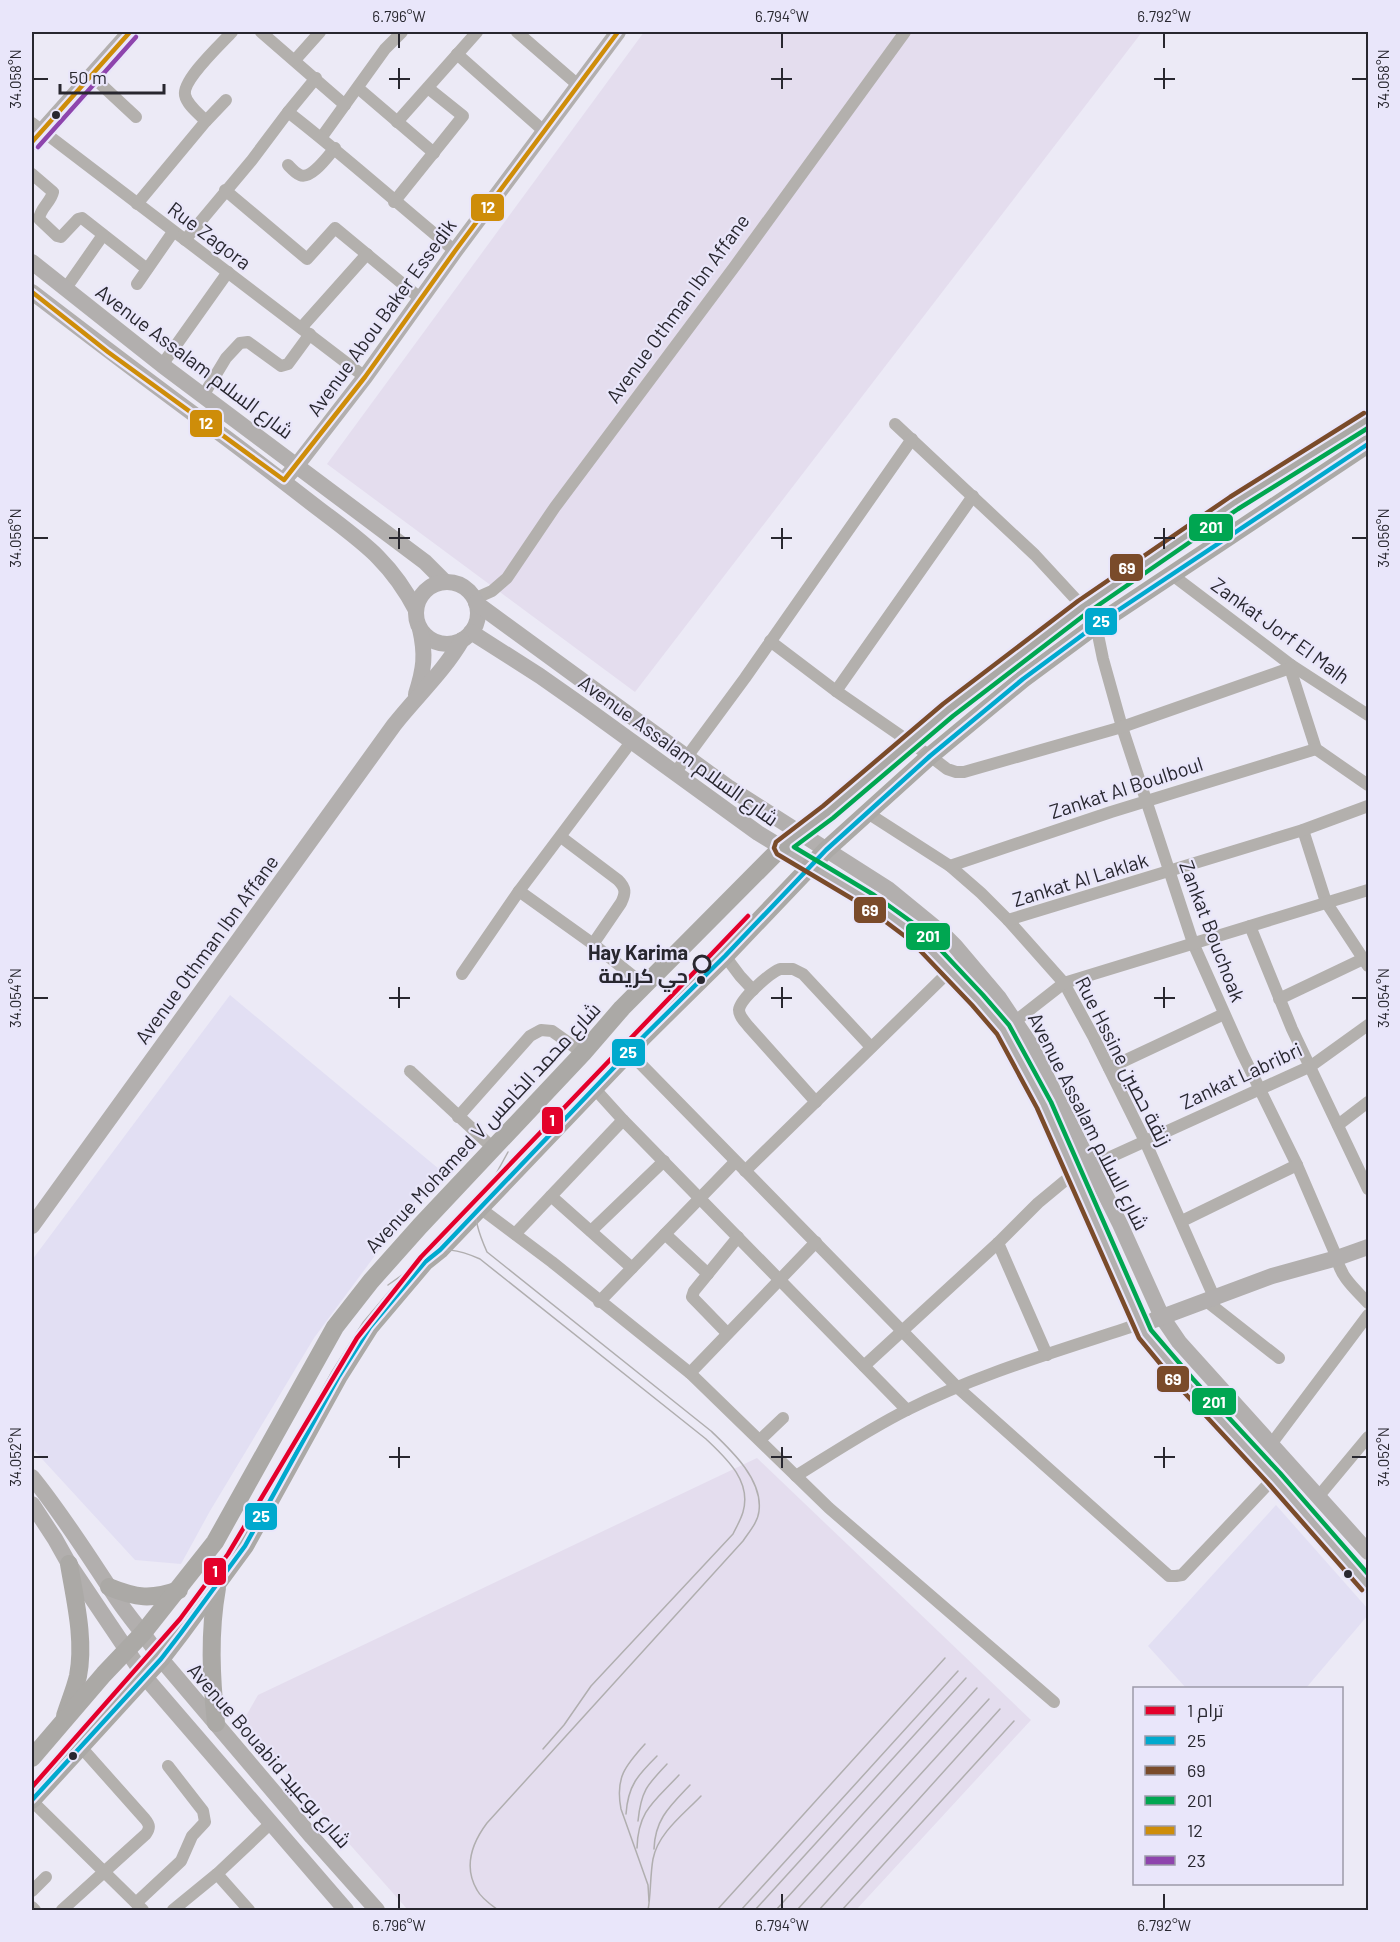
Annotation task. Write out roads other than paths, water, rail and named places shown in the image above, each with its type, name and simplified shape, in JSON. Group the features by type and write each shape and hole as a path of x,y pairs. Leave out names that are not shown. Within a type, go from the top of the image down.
{"main road":[{"name":"Avenue Mohamed V شارع محمد الخامس","path":"32,1758 143,1634 215,1542 335,1327 371,1281 644,985 781,848 828,812 984,681 1083,607 1234,503 1368,419"},
{"path":"32,1800 161,1659 245,1546 328,1394 370,1327 425,1262 440,1250 826,850 930,756 1023,679 1096,625 1368,444"},
{"path":"63,1724 78,1674 79,1660 78,1625 69,1564"},
{"path":"216,1723 210,1658 212,1615 218,1582"},
{"path":"109,1587 139,1597 162,1596 178,1590"}],"street":[{"path":"35,132 92,76 130,32"},
{"path":"206,121 186,99 185,87 195,72 232,32"},
{"path":"261,32 345,105"},
{"path":"295,60 320,32"},
{"path":"321,138 385,49 402,32"},
{"path":"397,122 477,32"},
{"name":"Avenue Abou Baker Essedik","path":"284,480 365,376 618,32"},
{"name":"Avenue Othman Ibn Affane","path":"475,601 492,591 507,578 555,507 728,276 905,32"},
{"path":"524,34 578,85"},
{"path":"458,54 545,132"},
{"path":"92,76 136,117"},
{"path":"185,240 316,78"},
{"path":"358,88 434,153"},
{"path":"394,201 463,116 428,88"},
{"path":"137,204 226,100"},
{"path":"288,112 335,148 455,251"},
{"name":"Rue Zagora","path":"35,132 137,204 365,376"},
{"path":"288,165 302,176 309,175 335,148"},
{"path":"32,174 52,192 39,219 57,236 61,237 81,218 147,269"},
{"path":"225,190 307,259 335,228 421,299"},
{"path":"137,284 173,232"},
{"path":"66,288 103,235"},
{"path":"203,396 226,358 240,343 248,342 283,366 288,364 305,331 367,254"},
{"name":"Avenue Assalam شارع السلام","path":"32,262 162,365 425,562 445,582"},
{"path":"162,365 228,273"},
{"path":"32,292 108,352 284,480 384,561 404,588 416,610 419,628 427,637 438,643 451,644 467,636 477,616 475,601 464,588 445,582 426,590 418,601 416,610"},
{"name":"Zankat Bouchoak","path":"895,424 1035,555 1083,607 1096,625 1122,727 1193,942 1224,1014 1297,1165 1337,1258 1338,1267 1368,1303"},
{"path":"675,772 912,439"},
{"path":"836,691 973,496"},
{"name":"Zankat Jorf El Malh","path":"1171,574 1290,667 1368,715"},
{"name":"Avenue Assalam شارع السلام","path":"475,601 728,787 888,889 943,934 964,957 1009,1026 1145,1334 1160,1354 1368,1585"},
{"name":"Avenue Othman Ibn Affane","path":"415,698 424,664 424,648 419,628"},
{"name":"Avenue Othman Ibn Affane","path":"32,1226 415,698 467,636"},
{"name":"Avenue Assalam شارع السلام","path":"467,636 540,676 781,848 896,919 915,934 1009,1026 1038,1059 1091,1164 1162,1317 1179,1342 1272,1443 1318,1497 1366,1545"},
{"path":"770,641 836,691 947,769 957,772 964,772 1122,727 1290,667 1316,749 1368,785"},
{"path":"462,974 519,891 632,742"},
{"name":"Zankat Al Boulboul","path":"950,866 1147,801 1316,749"},
{"name":"Zankat Al Laklak","path":"1008,920 1303,830 1368,806"},
{"name":"Rue Hssine زنقة حصين","path":"866,812 950,866 1008,920 1064,983 1109,1068 1182,1221 1210,1299"},
{"path":"1279,999 1366,962 1326,902 1303,830"},
{"path":"561,837 618,880 625,889 621,903 593,944"},
{"path":"1009,1026 1064,983 1368,890"},
{"path":"519,891 593,944 644,985"},
{"path":"1250,926 1279,999 1338,1125 1365,1174 1368,1189"},
{"path":"725,956 753,990"},
{"path":"745,1171 964,957"},
{"path":"816,1102 740,1014 740,1007 753,990 780,969 798,971 813,983 871,1047"},
{"path":"1109,1068 1224,1014"},
{"name":"Zankat Labribri","path":"864,1366 998,1243 1038,1203 1074,1174 1091,1164 1311,1066 1368,1025"},
{"path":"458,1117 514,1052 536,1032 552,1031 583,1053"},
{"path":"629,1052 957,1387 1169,1576 1182,1575 1274,1478"},
{"path":"410,1071 493,1148"},
{"path":"594,1088 907,1410"},
{"path":"1338,1125 1368,1102"},
{"path":"515,1234 623,1120"},
{"path":"591,1231 664,1161"},
{"path":"599,1302 735,1162"},
{"path":"1182,1221 1297,1165"},
{"path":"551,1196 632,1268"},
{"path":"480,1208 690,1373 829,1508 1054,1702"},
{"path":"665,1234 708,1274"},
{"path":"727,1333 692,1297 694,1291 738,1238"},
{"path":"690,1373 816,1242"},
{"path":"998,1243 1047,1355"},
{"path":"796,1476 907,1410 957,1387 1162,1317 1272,1276 1368,1247"},
{"path":"1210,1299 1279,1359"},
{"path":"1272,1443 1368,1315"},
{"path":"760,1440 783,1418"},
{"path":"1318,1497 1364,1453 1368,1437"},
{"name":"Avenue Bouabid شارع بوعبيد","path":"32,1477 52,1502 161,1659 377,1911"},
{"path":"32,1504 69,1564 145,1677 346,1911"},
{"path":"62,1911 150,1829 149,1825 80,1746"},
{"path":"32,1800 139,1907 181,1861 192,1836 203,1825 205,1815 168,1766"},
{"path":"176,1910 270,1824"},
{"path":"217,1874 249,1911"},
{"path":"32,1891 46,1877"},
{"path":"32,1907 34,1911"}],"tram line":[{"name":"1","path":"32,1787 180,1619 228,1554 357,1338 421,1257 748,916"},
{"path":"491,1183 508,1152"},
{"path":"476,1198 477,1225 487,1252 711,1431 744,1467 751,1477 759,1499 757,1519 743,1541 487,1823 471,1855 471,1872 479,1893 498,1910"},
{"path":"421,1257 436,1251 451,1250 480,1259 706,1439 729,1462 741,1480 744,1490 743,1512 733,1534 591,1686 564,1725 543,1749"},
{"path":"388,1285 412,1268"},
{"path":"717,1910 945,1658"},
{"path":"741,1910 958,1671"},
{"path":"755,1910 966,1678"},
{"path":"776,1910 977,1688"},
{"path":"797,1910 989,1699"},
{"path":"819,1910 1000,1709"},
{"path":"842,1910 1014,1721"},
{"path":"645,1744 623,1773 619,1798 648,1885 649,1901"},
{"path":"626,1814 629,1795 635,1781 657,1756"},
{"path":"638,1821 646,1789 667,1764"},
{"path":"637,1848 644,1815 679,1775"},
{"path":"654,1849 657,1829 661,1821 690,1785"},
{"path":"648,1910 653,1859 660,1841 672,1824 701,1796"}],"place":[{"name":"Hay Karima حي كريمة","path":"702,964"}]}
